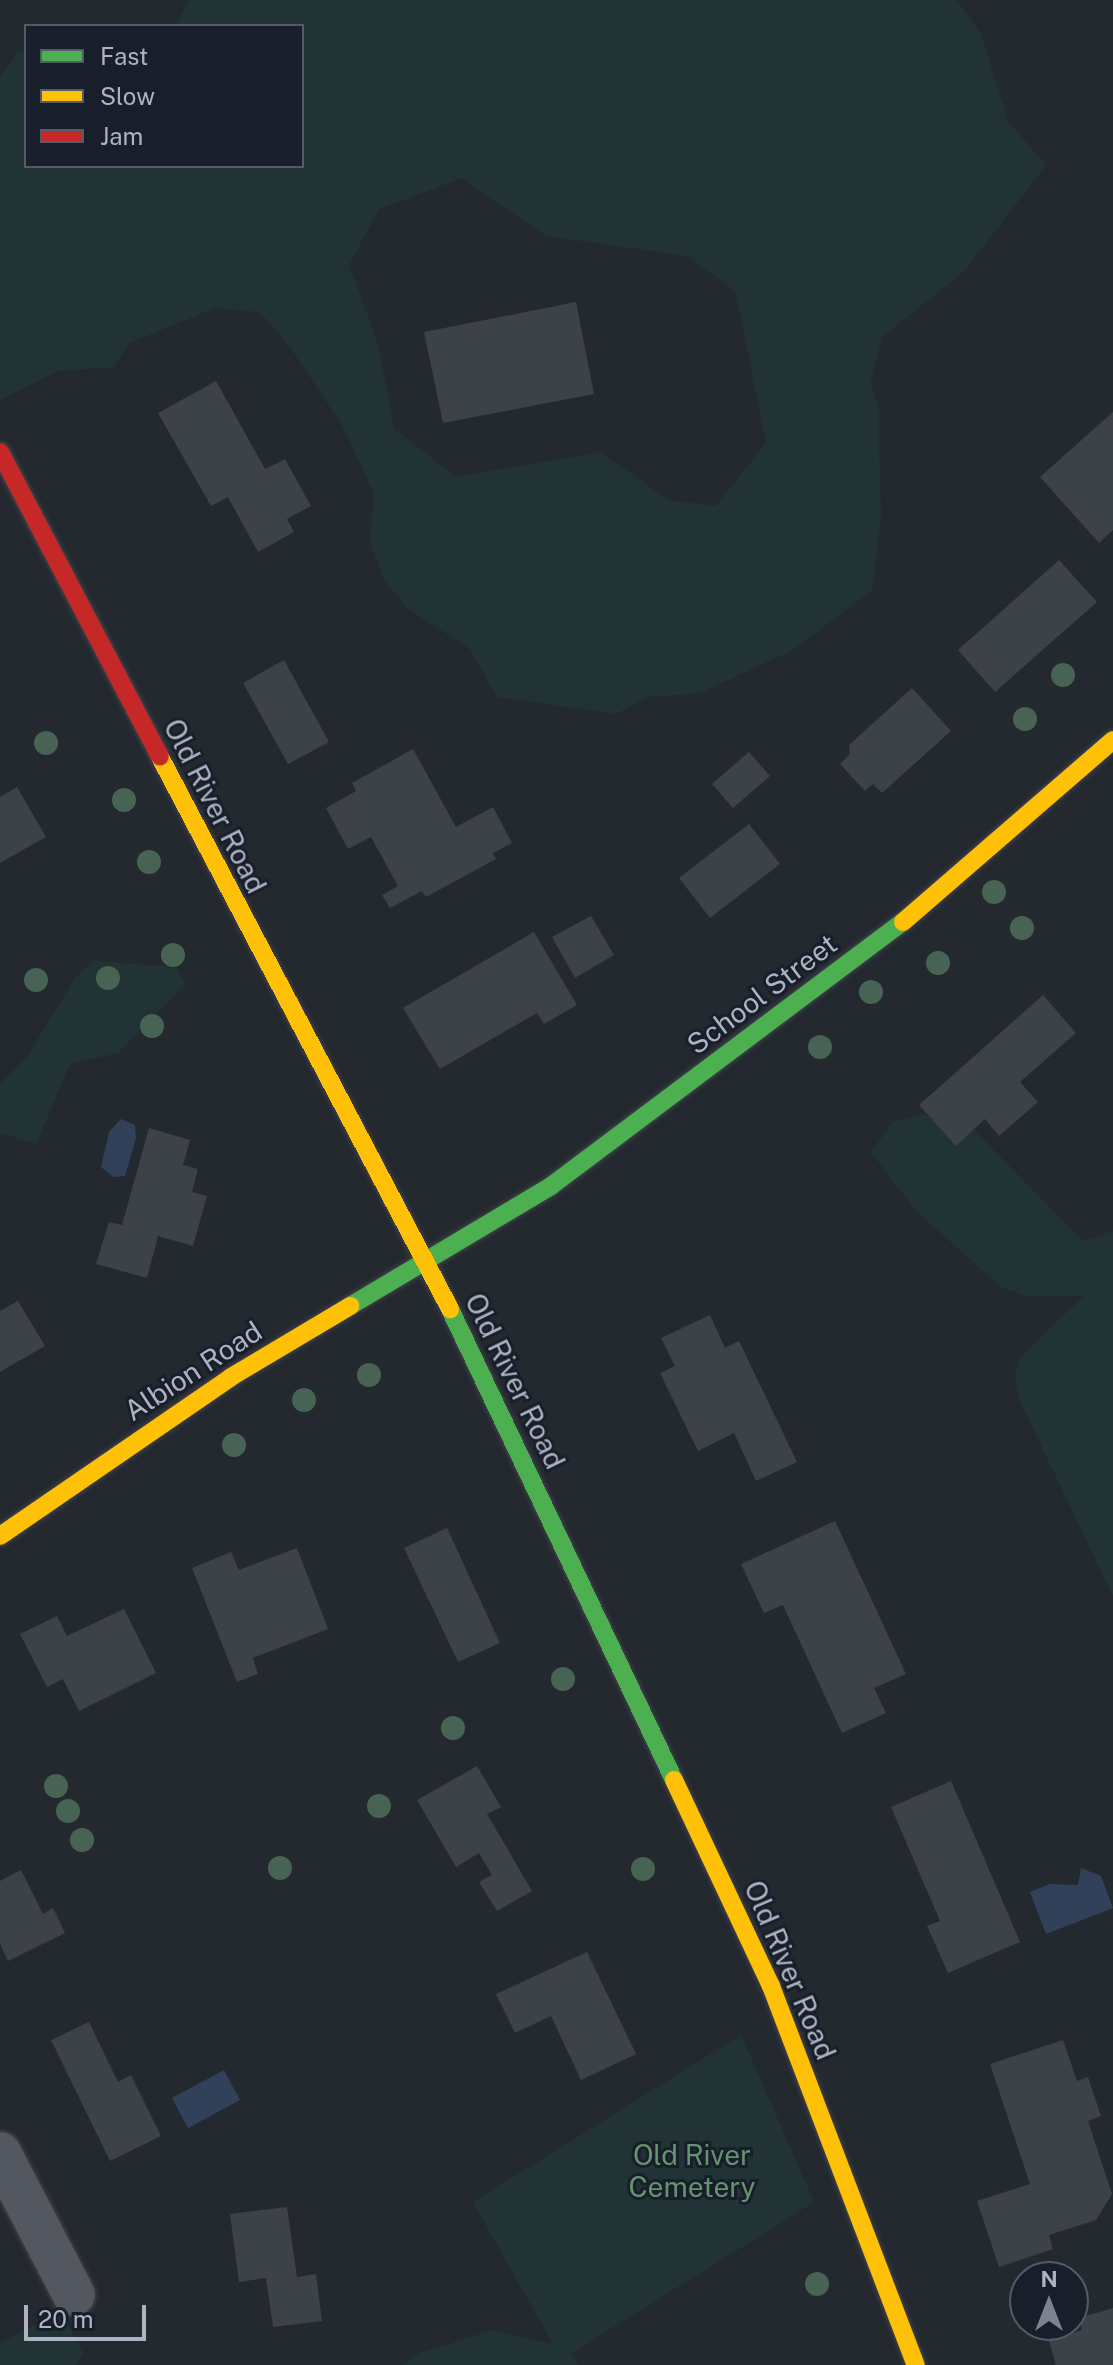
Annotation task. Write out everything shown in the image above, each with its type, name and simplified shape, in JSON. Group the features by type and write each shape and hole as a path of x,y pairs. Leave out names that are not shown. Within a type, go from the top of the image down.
{"main road":[{"name":"Old River Road","path":"0,452 422,1262 464,1335 771,1986 916,2365"},
{"name":"School Street","path":"422,1262 551,1186 894,930 1113,740"},
{"name":"Albion Road","path":"0,1536 231,1377 422,1262"}],"street":[{"path":"0,2153 74,2295"}],"green space":[{"path":"189,0 957,0 981,34 1008,122 1046,165 965,270 882,337 870,383 878,405 881,513 872,590 793,650 700,693 648,697 616,714 497,697 470,649 407,608 384,579 370,542 374,493 342,425 290,347 260,312 215,308 129,343 114,367 58,371 0,400 0,78 18,52 24,51 24,168 304,168 304,24 177,24","holes":["462,178 546,236 688,256 736,292 766,443 716,506 669,500 600,452 456,477 394,429 378,344 349,265 379,209"]},
{"path":"93,961 176,967 185,984 118,1053 70,1064 36,1144 0,1133 0,1084 26,1058 76,977"},
{"path":"921,1114 974,1130 1083,1241 1113,1231 1113,1596 1018,1397 1015,1377 1020,1357 1084,1296 1026,1296 1001,1287 915,1210 871,1152 893,1122"},
{"name":"Old River Cemetery","path":"741,2035 814,2202 570,2354 579,2365 402,2365 421,2353 492,2330 553,2344 473,2202"},
{"path":"61,2311 83,2353 75,2365 0,2365 0,2343"}],"water":[{"path":"121,1119 135,1125 136,1138 125,1176 113,1177 101,1167 109,1132"},
{"path":"1081,1868 1101,1876 1113,1908 1046,1934 1030,1892 1050,1884 1078,1885"},
{"path":"224,2070 240,2100 188,2128 172,2098"}],"building":[{"path":"576,302 594,394 443,423 424,332"},
{"path":"216,381 265,469 285,459 311,506 287,519 294,532 258,552 228,497 211,506 158,413"},
{"path":"1113,412 1113,530 1099,543 1040,477"},
{"path":"1059,560 1097,602 995,692 958,650"},
{"path":"284,660 329,742 288,764 243,683"},
{"path":"912,688 951,731 882,793 873,784 865,791 840,764 850,754 849,745"},
{"path":"413,749 456,827 493,807 512,843 493,853 496,859 426,897 422,891 390,908 382,895 398,886 371,837 348,849 326,808 356,791 352,783"},
{"path":"749,752 770,776 733,808 712,784"},
{"path":"17,787 46,837 0,863 0,797"},
{"path":"749,824 780,864 710,918 679,878"},
{"path":"591,916 614,955 575,978 552,937"},
{"path":"534,932 577,1005 544,1024 537,1013 440,1069 403,1008"},
{"path":"1043,995 1076,1033 1020,1082 1038,1102 999,1136 985,1119 956,1146 919,1105"},
{"path":"149,1128 190,1140 183,1165 198,1169 192,1192 207,1196 193,1246 158,1236 147,1278 96,1264 109,1222 122,1225"},
{"path":"18,1301 45,1346 0,1372 0,1311"},
{"path":"710,1315 725,1348 739,1341 797,1462 756,1481 734,1433 698,1451 660,1373 675,1366 661,1338"},
{"path":"835,1521 906,1674 874,1688 886,1713 842,1733 783,1605 764,1613 741,1564"},
{"path":"447,1528 500,1643 458,1662 404,1548"},
{"path":"297,1548 328,1629 253,1658 258,1674 237,1682 192,1568 231,1552 239,1570"},
{"path":"124,1609 156,1673 79,1711 63,1679 47,1687 20,1634 57,1616 67,1636"},
{"path":"477,1766 501,1807 487,1814 532,1891 497,1911 479,1882 492,1875 479,1853 456,1867 417,1800"},
{"path":"951,1781 1020,1942 948,1973 927,1926 940,1921 891,1807"},
{"path":"21,1870 43,1914 53,1908 65,1933 8,1961 0,1944 0,1881"},
{"path":"587,1952 636,2054 581,2080 551,2016 515,2033 496,1994"},
{"path":"89,2022 118,2082 131,2075 161,2136 110,2161 51,2040"},
{"path":"1063,2040 1077,2081 1088,2077 1101,2116 1088,2121 1112,2194 1096,2220 1049,2235 1053,2249 1009,2261 999,2267 977,2201 1030,2184 990,2064"},
{"path":"287,2207 297,2277 316,2274 322,2321 273,2327 266,2278 239,2282 230,2214"},
{"path":"1113,2308 1113,2365 1056,2365 1049,2341 1089,2341 1089,2315"}],"traffic: fast":[{"path":"350,1306 551,1186 903,922"},
{"path":"450,1309 674,1780"}],"traffic: slow":[{"path":"903,922 1113,740"},
{"path":"160,757 450,1309"},
{"path":"0,1536 231,1377 350,1306"},
{"path":"674,1780 771,1986 916,2365"}],"traffic: jam":[{"path":"0,452 160,757"}]}
